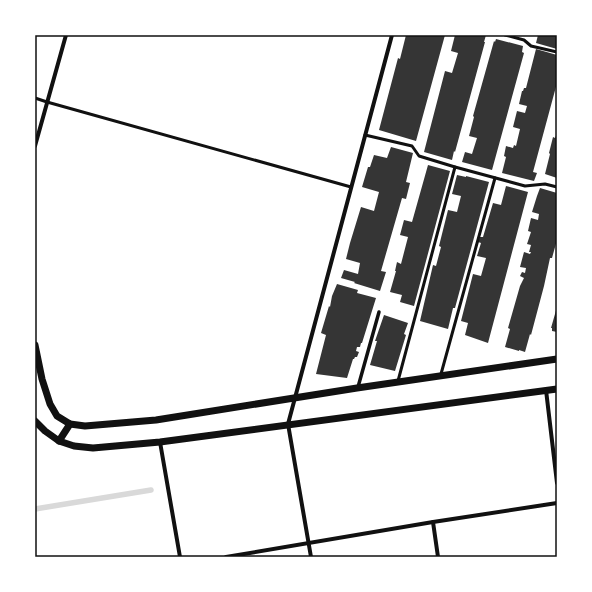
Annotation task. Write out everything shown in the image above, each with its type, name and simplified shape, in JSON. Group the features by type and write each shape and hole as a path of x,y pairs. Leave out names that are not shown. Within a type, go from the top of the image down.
{"street":[{"path":"35,146 66,35"},
{"path":"311,557 288,424 390,35"},
{"path":"358,388 379,312"},
{"path":"35,345 42,379 50,404 57,416 70,424 85,426 156,420 358,388 557,359"},
{"path":"35,421 45,431 60,441 74,446 93,448 160,442 557,389"},
{"path":"546,390 557,483"},
{"path":"60,441 70,424"},
{"path":"160,442 180,557"},
{"path":"226,557 433,522 557,503"},
{"path":"433,522 438,557"}],"lane":[{"path":"505,35 524,40 531,46 557,52"},
{"path":"35,98 351,187"},
{"path":"365,135 412,146 419,156 456,168 525,186 544,184 557,188"},
{"path":"398,382 456,168"},
{"path":"441,376 495,178"}],"building":[{"path":"406,35 445,35 416,141 379,130 398,58 400,59"},
{"path":"455,35 486,35 452,160 424,152 445,71 452,73 458,53 451,51"},
{"path":"538,35 557,35 557,49 536,43"},
{"path":"496,39 523,46 522,52 524,53 492,170 462,162 465,152 472,154 477,138 469,136 473,116 494,41 495,42"},
{"path":"536,49 557,55 557,83 533,172 537,173 534,181 502,173 506,157 504,156 506,146 513,148 514,145 516,146 520,129 513,127 517,111 525,113 527,106 519,104 522,91 526,88"},
{"path":"557,133 557,178 545,174 553,137 555,138"},
{"path":"391,147 413,153 406,182 410,183 406,199 402,198 381,271 386,272 380,291 341,278 344,270 358,274 360,263 346,259 350,243 361,207 374,211 379,192 362,187 368,167 370,167 374,155 387,158"},
{"path":"428,165 450,171 414,306 400,302 402,295 390,292 397,262 401,264 408,237 400,235 404,220 412,222"},
{"path":"457,175 489,182 448,329 420,321 433,265 436,266 441,247 439,246 448,210 457,212 461,196 452,194"},
{"path":"506,186 528,192 488,343 465,335 468,323 461,321 473,274 481,276 486,258 477,256 481,243 478,242 480,237 483,237 493,203 501,205"},
{"path":"540,188 557,193 557,240 552,258 550,258 531,335 530,334 525,352 505,347 510,329 508,328 520,286 524,278 520,276 522,272 525,273 526,268 520,267 524,252 530,254 531,252 529,252 531,245 527,244 531,232 528,231 531,218 538,220 539,214 532,212"},
{"path":"337,284 358,290 357,293 376,298 362,343 360,347 357,347 356,351 359,352 357,357 353,359 347,378 316,374 326,335 321,333"},
{"path":"557,307 557,332 552,331 551,328"},
{"path":"384,315 408,323 404,334 406,335 395,371 370,365 377,341 375,341"}],"waterway":[{"path":"35,509 151,490"}]}
